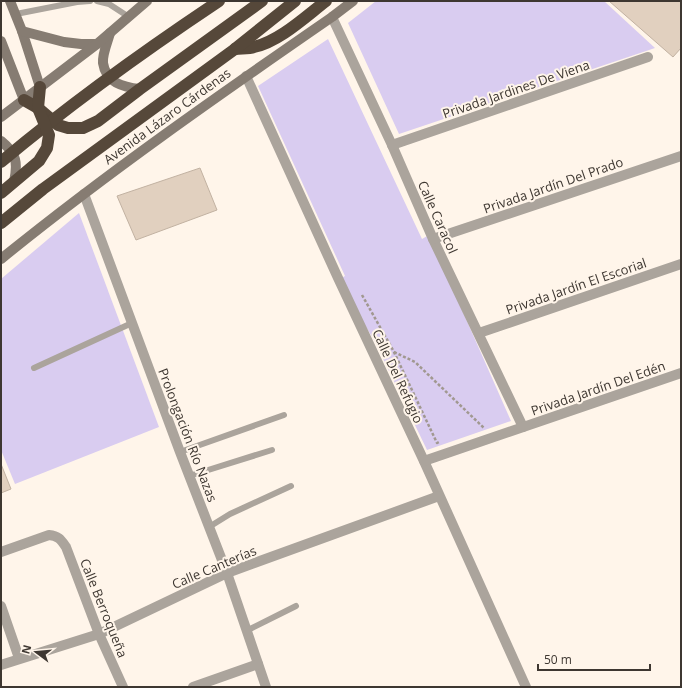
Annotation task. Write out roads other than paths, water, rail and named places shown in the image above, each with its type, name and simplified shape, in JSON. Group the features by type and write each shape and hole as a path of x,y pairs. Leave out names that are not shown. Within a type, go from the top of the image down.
{"highway":[{"path":"1,162 37,132 160,40 219,1"},
{"path":"24,100 38,108 58,125 68,128 83,128 98,121 262,1"},
{"name":"Avenida Lázaro Cárdenas","path":"1,224 43,189 235,49 295,1"},
{"path":"235,49 254,48 272,40 326,1"},
{"path":"1,193 39,161 47,148 49,135 38,108 40,87"}],"street":[{"path":"10,1 22,30 40,87"},
{"path":"1,117 97,44 147,1"},
{"name":"Avenida Lázaro Cárdenas","path":"1,259 164,134 353,1"},
{"name":"Calle Caracol","path":"332,17 392,145 433,239 523,427"},
{"path":"22,30 64,42 97,44"},
{"path":"110,33 103,62 106,71 115,83 125,88 140,89"},
{"path":"1,40 24,100"},
{"name":"Privada Jardines De Viena","path":"392,145 648,57"},
{"name":"Calle Del Refugio","path":"246,76 338,278 424,461 526,687"},
{"path":"1,141 10,149 16,158 14,182"},
{"name":"Privada Jardín Del Prado","path":"433,239 681,156"},
{"name":"Prolongación Río Nazas","path":"84,194 189,476 228,573 246,631 266,687"},
{"name":"Privada Jardín El Escorial","path":"479,333 681,264"},
{"name":"Privada Jardín Del Edén","path":"424,461 681,373"},
{"name":"Calle Canterías","path":"1,665 98,634 228,573 439,496"},
{"name":"Calle Berroqueña","path":"1,552 49,535 56,535 61,539 66,547 98,634 123,687"},
{"path":"1,606 19,658"},
{"path":"193,687 258,664"}],"lane":[{"path":"16,14 77,2 90,1"},
{"path":"97,1 109,4 129,17"},
{"path":"34,368 132,323"},
{"path":"180,452 284,415"},
{"path":"189,476 272,450"},
{"path":"209,527 230,514 291,486"},
{"path":"246,631 296,606"}]}
